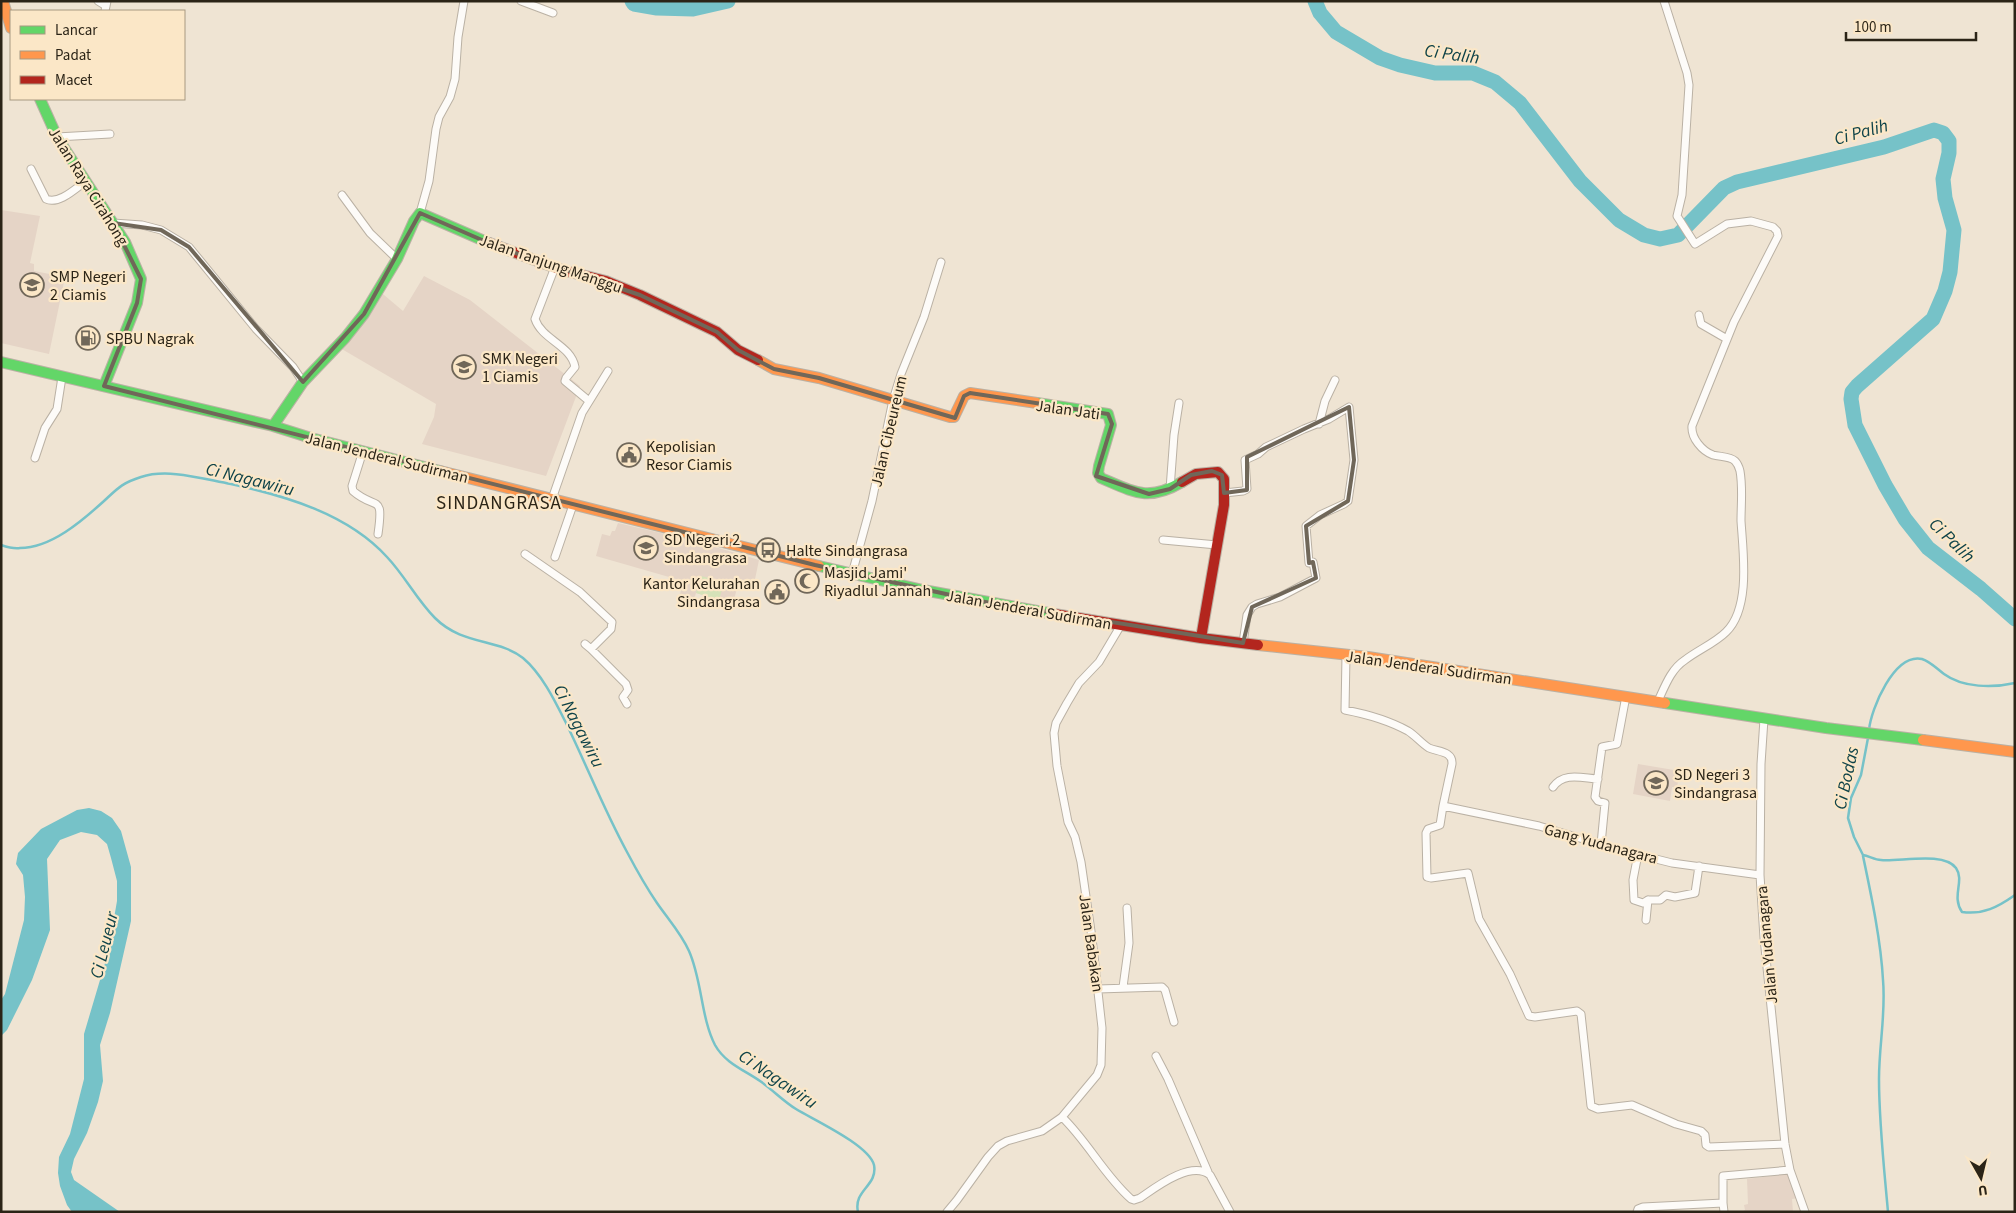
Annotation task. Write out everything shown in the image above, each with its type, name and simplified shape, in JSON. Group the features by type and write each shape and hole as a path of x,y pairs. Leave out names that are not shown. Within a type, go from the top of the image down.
{"main road":[{"path":"3,1 10,25"},
{"name":"Jalan Raya Cirahong","path":"40,100 57,137 125,242 141,279 137,303 104,386"},
{"path":"273,426 303,382 345,338 364,314 397,258 414,221 420,213"},
{"name":"Jalan Tanjung Manggu","path":"420,213 453,225 498,247 556,267 606,281 640,295 717,332 738,350 774,369 819,378 893,400"},
{"name":"Jalan Jenderal Sudirman","path":"1,362 273,426 573,505 852,574 973,600 1201,638 1346,656 1368,656 1764,719 2015,752"},
{"name":"Jalan Jati","path":"893,400 950,417 954,417 957,414 964,396 970,393 1108,414 1112,424 1098,470 1099,476 1138,493 1154,494 1170,489 1192,475 1212,471 1222,475 1224,506 1201,638"}],"street":[{"path":"98,1 106,6"},
{"path":"420,213 429,181 436,129 450,97 455,79 464,1"},
{"path":"521,1 553,12"},
{"path":"1658,701 1671,675 1683,661 1726,632 1740,607 1744,561 1741,520 1742,496 1739,469 1737,462 1708,452 1699,444 1692,432 1692,426 1726,339 1778,236 1777,231 1773,227 1751,221 1727,224 1698,244 1694,243 1676,216 1682,195 1689,85 1688,73 1664,1"},
{"path":"57,137 110,134"},
{"path":"32,169 46,199 50,201 58,200 86,180"},
{"path":"342,195 370,233 397,258"},
{"path":"113,223 142,225 161,230 188,247 256,329 293,367 303,382"},
{"name":"Jalan Cibeureum","path":"852,574 872,501 893,400 901,374 927,310 941,262"},
{"path":"556,267 535,319 540,329 568,353 573,360 575,367 565,382 589,401"},
{"path":"1699,315 1701,324 1726,339"},
{"path":"552,499 582,413 608,370"},
{"path":"35,458 45,428 57,409 62,377"},
{"path":"1319,424 1325,401 1335,380"},
{"path":"1170,489 1174,435 1179,403"},
{"path":"1224,493 1243,491 1247,488 1244,460 1247,457 1258,454 1266,447 1304,428 1319,424 1349,407 1354,460 1348,500 1344,504 1320,515 1306,526 1307,556 1309,563 1313,562 1316,578 1280,597 1252,607 1248,615 1244,643"},
{"path":"363,451 352,486 353,491 378,505 381,510 378,534"},
{"path":"554,557 573,505"},
{"path":"1163,540 1217,545"},
{"path":"525,554 580,592 612,622 611,628 591,650"},
{"name":"Jalan Babakan","path":"946,1212 998,1146 1007,1141 1042,1131 1062,1117 1097,1075 1101,1065 1102,1041 1098,989 1081,862 1068,822 1057,766 1054,734 1056,723 1071,696 1099,662 1121,625"},
{"path":"585,644 626,684 628,690 623,697 627,704"},
{"path":"1346,656 1345,710 1372,716 1398,726 1410,732 1430,748 1449,754 1452,757 1440,825 1427,830 1427,877 1468,873 1478,919 1510,974 1529,1016 1579,1012 1592,1106 1594,1108 1632,1105 1676,1124 1701,1131 1705,1135 1706,1145 1709,1147 1785,1144"},
{"path":"1601,844 1605,803 1598,801 1595,797 1602,747 1617,744 1626,696"},
{"name":"Jalan Yudanagara","path":"1764,719 1761,764 1760,875 1764,938 1785,1144 1790,1170 1805,1212"},
{"path":"1553,787 1559,779 1564,777 1598,779"},
{"name":"Gang Yudanagara","path":"1442,806 1539,826 1672,862 1760,875"},
{"path":"1638,854 1633,880 1634,900 1644,903 1648,900 1660,900 1666,895 1676,896 1695,893 1698,866"},
{"path":"1646,920 1648,900"},
{"path":"1122,987 1129,943 1127,908"},
{"path":"1098,989 1162,986 1165,990 1174,1022"},
{"path":"1156,1056 1168,1079 1208,1172 1230,1212"},
{"path":"1062,1117 1084,1141 1100,1164 1129,1197 1134,1200 1178,1175 1192,1171 1208,1172"},
{"path":"1724,1212 1722,1176 1790,1170"},
{"path":"1636,1212 1642,1208 1723,1203"}],"highlighted area":[{"path":"420,213 498,247 640,295 717,332 738,350 774,369 819,378 955,418 964,396 970,393 1108,414 1112,424 1096,476 1149,494 1170,489 1191,475 1212,471 1222,475 1224,493 1247,490 1247,457 1349,407 1354,460 1348,501 1306,526 1309,563 1313,562 1316,578 1252,607 1243,643 973,600 815,565 104,386 137,303 141,279 113,223 161,230 189,247 303,382 364,314"}],"shaded area":[{"name":"SMP Negeri 2 Ciamis","path":"1,210 40,216 30,263 34,264 34,271 65,277 49,354 1,343"},
{"name":"SMK Negeri 1 Ciamis","path":"424,276 470,300 580,386 546,476 422,444 434,417 436,404 340,348 377,289 403,311"},
{"path":"618,523 695,541 759,560 754,584 739,581 733,603 696,593 693,603 679,599 683,581 596,556 602,534 610,536 612,531 615,531"},
{"name":"SD Negeri 3 Sindangrasa","path":"1638,764 1680,771 1677,787 1672,787 1670,801 1633,794"},
{"path":"1789,1174 1798,1198 1792,1199 1793,1212 1742,1212 1745,1210 1744,1205 1748,1204 1747,1179"}],"green space":[{"path":"701,576 724,582 719,600 696,593"}],"water":[{"path":"89,808 101,811 112,818 121,831 131,867 131,921 110,1013 100,1045 103,1081 98,1102 87,1133 74,1159 71,1172 74,1180 120,1212 72,1212 67,1205 60,1186 58,1173 59,1157 70,1134 84,1079 84,1034 108,953 117,901 117,881 107,844 97,835 81,832 60,840 47,859 50,930 32,980 7,1030 1,1036 1,1000 5,994 24,920 25,897 23,875 16,864 18,853 41,829 77,810"}],"waterway":[{"name":"Ci Palih","path":"632,1 634,4 657,8 693,9 728,1"},
{"name":"Ci Palih","path":"1315,1 1320,13 1336,32 1380,58 1435,73 1473,73 1495,82 1520,103 1580,181 1619,220 1644,235 1660,239 1678,235 1724,188 1737,182 1884,147 1934,130 1943,133 1949,141 1949,153 1943,179 1945,198 1954,230 1950,272 1945,291 1933,319 1857,386 1852,392 1851,399 1855,425 1885,485 1905,519 1928,548 1981,589 2015,619"},
{"name":"Ci Nagawiru","path":"1,545 15,548 32,547 54,538 76,525 121,486 141,477 174,474 231,484 294,501 335,518 354,529 387,557 429,611 446,627 469,638 503,647 523,658 530,664 553,697 630,858 653,897 686,944 697,974 710,1034 719,1051 735,1066 760,1081 791,1106 852,1141 870,1157 874,1165 874,1172 859,1198 858,1212"},
{"name":"Ci Bodas","path":"1869,730 1874,709 1886,684 1893,673 1912,659 1925,660 1944,674 1960,682 1978,686 1997,686 2015,683"},
{"name":"Ci Bodas","path":"1868,738 1861,775 1851,798 1848,818 1854,837 1863,855 1879,860 1921,858 1942,860 1950,863 1956,868 1958,873 1958,900 1962,912 1984,911 2015,895"},
{"path":"1863,856 1882,965 1884,1005 1879,1066 1879,1096 1888,1212"}],"traffic: fast":[{"path":"40,100 57,137 125,242 141,279 137,303 104,386"},
{"path":"273,426 303,382 345,338 364,314 397,259 414,221 420,213 489,243"},
{"path":"1,362 273,426 311,438 440,471"},
{"path":"1037,403 1108,414 1111,425 1099,466 1098,473 1101,478 1141,493 1160,492 1182,482"},
{"path":"819,566 923,590 1054,614"},
{"path":"1665,703 1826,728 1923,740"}],"traffic: slow":[{"path":"3,1 10,25"},
{"path":"758,360 774,369 819,378 950,417 954,417 964,396 970,393 1037,403"},
{"path":"440,471 819,566"},
{"path":"1258,645 1368,657 1665,703"},
{"path":"1923,740 2015,752"}],"traffic: jam":[{"path":"489,243 562,270 606,281 640,295 717,332 738,350 758,360"},
{"path":"1182,482 1196,474 1218,472 1224,479 1224,505 1201,638"},
{"path":"1054,614 1201,638 1258,645"}],"place":[{"name":"SMP Negeri 2 Ciamis","path":"32,285"},
{"name":"SPBU Nagrak","path":"88,338"},
{"name":"SMK Negeri 1 Ciamis","path":"464,367"},
{"name":"Kepolisian Resor Ciamis","path":"629,455"},
{"name":"SD Negeri 2 Sindangrasa","path":"646,548"},
{"name":"Halte Sindangrasa","path":"768,550"},
{"name":"Masjid Jami' Riyadlul Jannah","path":"807,581"},
{"name":"Kantor Kelurahan Sindangrasa","path":"777,592"},
{"name":"SD Negeri 3 Sindangrasa","path":"1656,783"}],"district":[{"name":"SINDANGRASA","path":"499,502"}],"water label":[{"name":"Ci Leueur","path":"104,945"}]}
